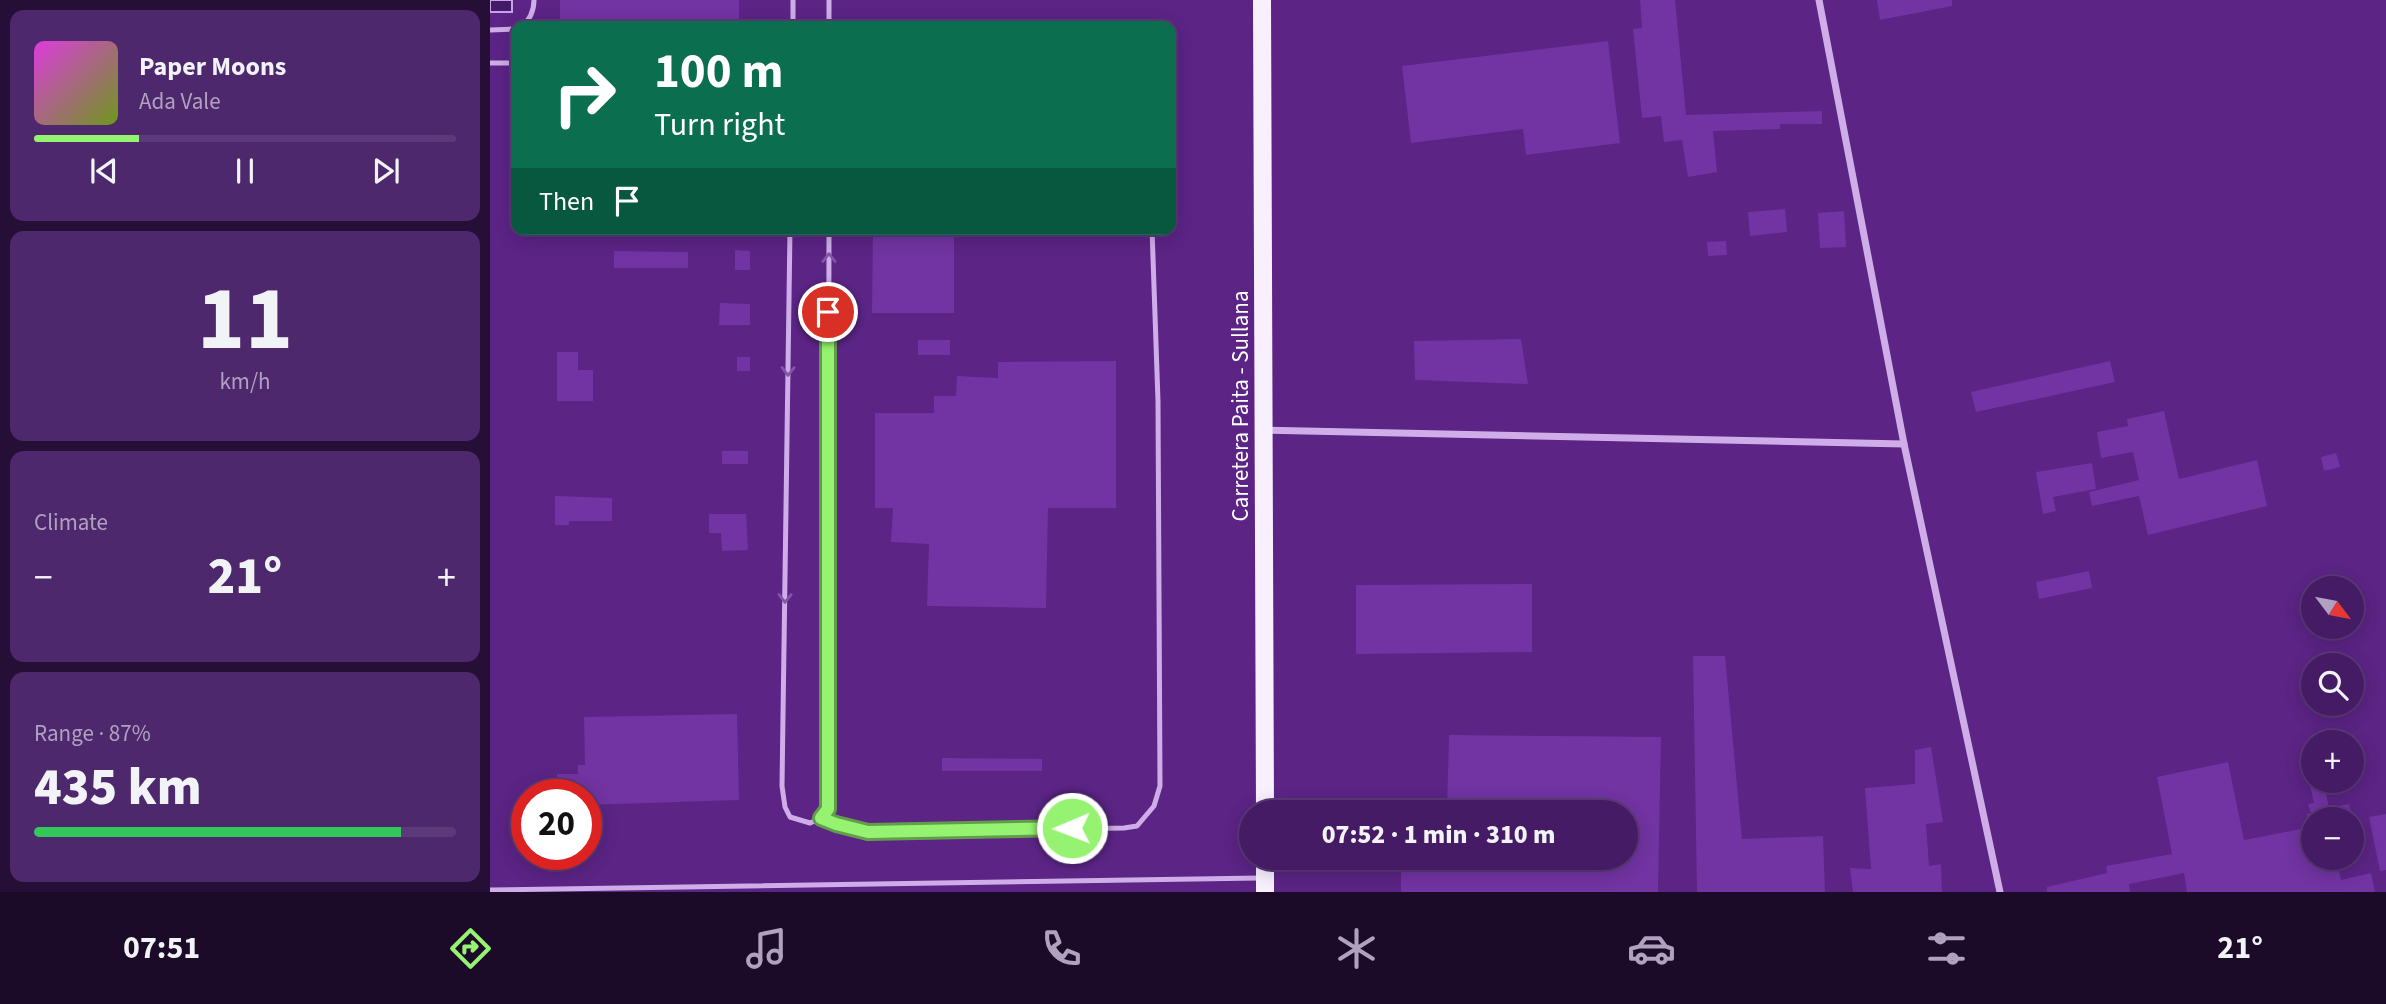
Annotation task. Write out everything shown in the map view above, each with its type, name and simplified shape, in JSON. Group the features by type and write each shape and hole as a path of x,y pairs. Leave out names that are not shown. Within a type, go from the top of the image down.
{"main road":[{"name":"Carretera Paita - Sullana","path":"1262,0 1265,800"}],"street":[{"path":"1819,0 1904,444 2000,892"},
{"path":"1265,430 1904,444"}],"lane":[{"path":"528,21 534,8 534,0"},
{"path":"793,0 793,21"},
{"path":"829,0 829,21"},
{"path":"490,30 511,29"},
{"path":"490,62 511,63"},
{"path":"790,235 782,786 785,807 790,817 810,823 821,818 828,809 829,235"},
{"path":"821,818 868,832 1124,828 1137,826 1154,806 1160,786 1158,401 1152,235"},
{"path":"490,890 1265,885"}],"shaded area":[{"path":"490,0 512,0 512,12 490,12"}],"building":[{"path":"560,0 739,0 739,21 560,21"},
{"path":"1640,0 1675,0 1686,115 1822,111 1822,124 1780,124 1780,129 1713,131 1717,172 1688,177 1682,140 1664,142 1661,116 1642,118 1633,29 1642,28"},
{"path":"1877,0 1952,0 1952,6 1880,20"},
{"path":"1608,41 1620,143 1526,155 1523,129 1411,143 1402,66"},
{"path":"1785,209 1787,232 1750,236 1748,212"},
{"path":"1844,211 1846,247 1820,248 1818,213"},
{"path":"873,235 954,235 954,313 872,313"},
{"path":"1726,241 1727,255 1708,256 1707,242"},
{"path":"735,250 750,251 750,270 735,270"},
{"path":"614,251 688,252 688,268 614,268"},
{"path":"720,303 750,304 750,325 719,325"},
{"path":"1521,339 1528,384 1415,380 1414,341"},
{"path":"918,340 950,340 950,355 918,355"},
{"path":"557,352 578,352 578,370 593,370 593,401 557,401"},
{"path":"737,357 750,357 750,371 737,371"},
{"path":"1116,361 1116,508 1048,508 1046,608 927,606 929,544 891,542 893,508 875,508 875,413 934,413 934,396 956,396 957,376 998,378 998,362"},
{"path":"2110,361 2115,382 1976,412 1971,392"},
{"path":"2164,411 2179,479 2257,460 2267,506 2148,535 2139,496 2092,506 2089,492 2139,480 2133,452 2101,458 2097,432 2128,426 2127,419"},
{"path":"722,451 748,451 748,464 722,464"},
{"path":"2336,453 2340,467 2324,471 2321,457"},
{"path":"2092,463 2096,489 2053,497 2056,511 2043,514 2036,472"},
{"path":"555,496 612,498 612,521 569,521 569,525 555,525"},
{"path":"709,514 746,514 748,550 722,551 721,533 709,533"},
{"path":"2089,571 2092,588 2039,599 2036,582"},
{"path":"1532,584 1532,652 1356,654 1356,585"},
{"path":"1693,656 1725,656 1742,839 1823,836 1825,892 1697,892"},
{"path":"737,714 739,800 602,804 602,779 557,779 557,774 578,774 578,765 585,765 584,717"},
{"path":"1449,735 1661,737 1658,892 1401,892 1401,870 1638,870 1638,800 1447,800"},
{"path":"1931,747 1943,822 1926,824 1929,866 1941,864 1942,892 1853,892 1850,868 1871,869 1865,788 1915,784 1915,750"},
{"path":"942,758 1042,759 1042,771 942,771"},
{"path":"2228,762 2244,840 2301,829 2301,870 2339,870 2341,880 2371,873 2375,892 2187,892 2184,873 2129,884 2130,892 2047,892 2047,887 2107,873 2106,866 2172,854 2157,777"},
{"path":"2312,793 2326,793 2329,807 2309,807 2308,804 2314,803"},
{"path":"2386,814 2386,870 2380,871 2369,817"}],"route":[{"path":"828,312 828,809 821,818 868,832 1072,828"}]}
